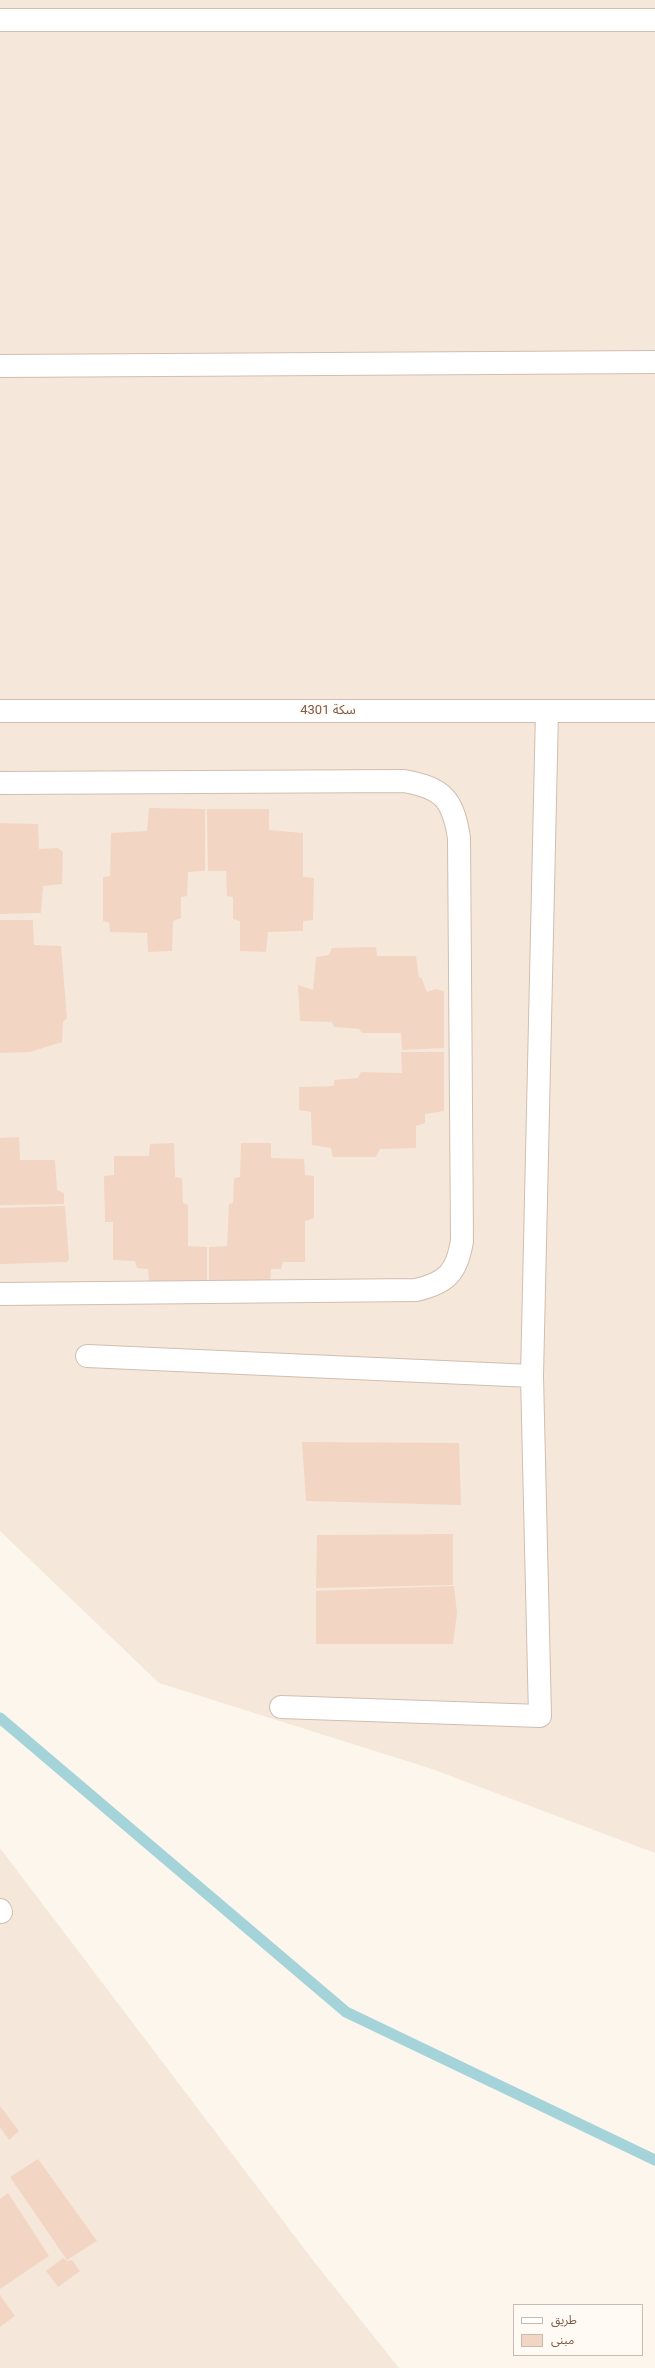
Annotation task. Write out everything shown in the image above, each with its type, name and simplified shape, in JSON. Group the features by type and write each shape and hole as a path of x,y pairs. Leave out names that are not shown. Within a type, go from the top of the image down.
{"street":[{"path":"0,20 655,20"},
{"path":"0,366 655,362"},
{"name":"سكة 4301","path":"0,711 655,711"},
{"path":"282,1707 540,1716 532,1376 547,711"},
{"path":"0,783 404,781 426,785 444,797 456,816 459,838 462,1233 459,1260 449,1275 435,1286 416,1290 0,1294"},
{"path":"87,1356 532,1376"}],"shaded area":[{"path":"0,0 655,0 655,1853 432,1769 159,1683 0,1531"},
{"path":"0,1848 315,2263 399,2368 0,2368"}],"building":[{"path":"149,808 205,809 205,871 188,872 187,896 181,897 181,918 173,921 172,951 148,952 147,933 110,932 109,923 103,921 103,877 110,876 111,833 147,831"},
{"path":"207,809 269,809 269,830 303,833 303,877 314,878 313,920 303,921 303,931 268,932 266,952 240,951 240,921 233,919 233,897 227,896 226,871 208,871"},
{"path":"0,823 38,824 39,849 58,848 63,852 62,884 43,886 41,913 0,914"},
{"path":"0,920 33,920 34,945 61,946 67,1018 63,1022 62,1042 30,1052 0,1053"},
{"path":"376,947 377,956 416,956 419,978 421,977 427,992 435,989 444,991 444,1048 402,1050 401,1033 362,1033 359,1029 334,1027 332,1022 300,1021 298,985 313,990 316,957 329,955 332,948"},
{"path":"401,1052 444,1052 444,1111 425,1114 425,1123 416,1126 416,1148 380,1149 376,1157 333,1157 331,1148 312,1145 311,1112 299,1110 299,1087 334,1086 334,1080 358,1078 361,1072 402,1073"},
{"path":"19,1137 20,1160 55,1160 57,1190 64,1193 64,1204 0,1205 0,1138"},
{"path":"174,1143 175,1177 182,1178 183,1203 188,1205 188,1246 207,1247 207,1287 150,1288 148,1269 137,1268 135,1261 113,1260 113,1222 105,1222 104,1176 114,1175 114,1156 149,1156 150,1144"},
{"path":"241,1143 271,1143 271,1158 304,1159 305,1175 314,1176 314,1218 305,1221 305,1262 283,1262 281,1269 271,1269 270,1287 209,1288 209,1247 227,1246 229,1204 233,1203 234,1178 240,1177"},
{"path":"65,1206 69,1259 67,1262 0,1264 0,1208"},
{"path":"302,1442 459,1443 461,1505 306,1501"},
{"path":"453,1534 453,1585 316,1588 317,1535"},
{"path":"454,1586 457,1613 453,1644 316,1644 316,1591"},
{"path":"0,2106 19,2131 9,2140 0,2127"},
{"path":"38,2159 97,2241 67,2260 10,2177"},
{"path":"8,2193 49,2256 0,2289 0,2199"},
{"path":"63,2258 67,2261 72,2260 80,2271 58,2287 46,2271"},
{"path":"0,2295 15,2316 0,2327"}],"waterway":[{"path":"0,1718 346,2012 655,2160"}]}
